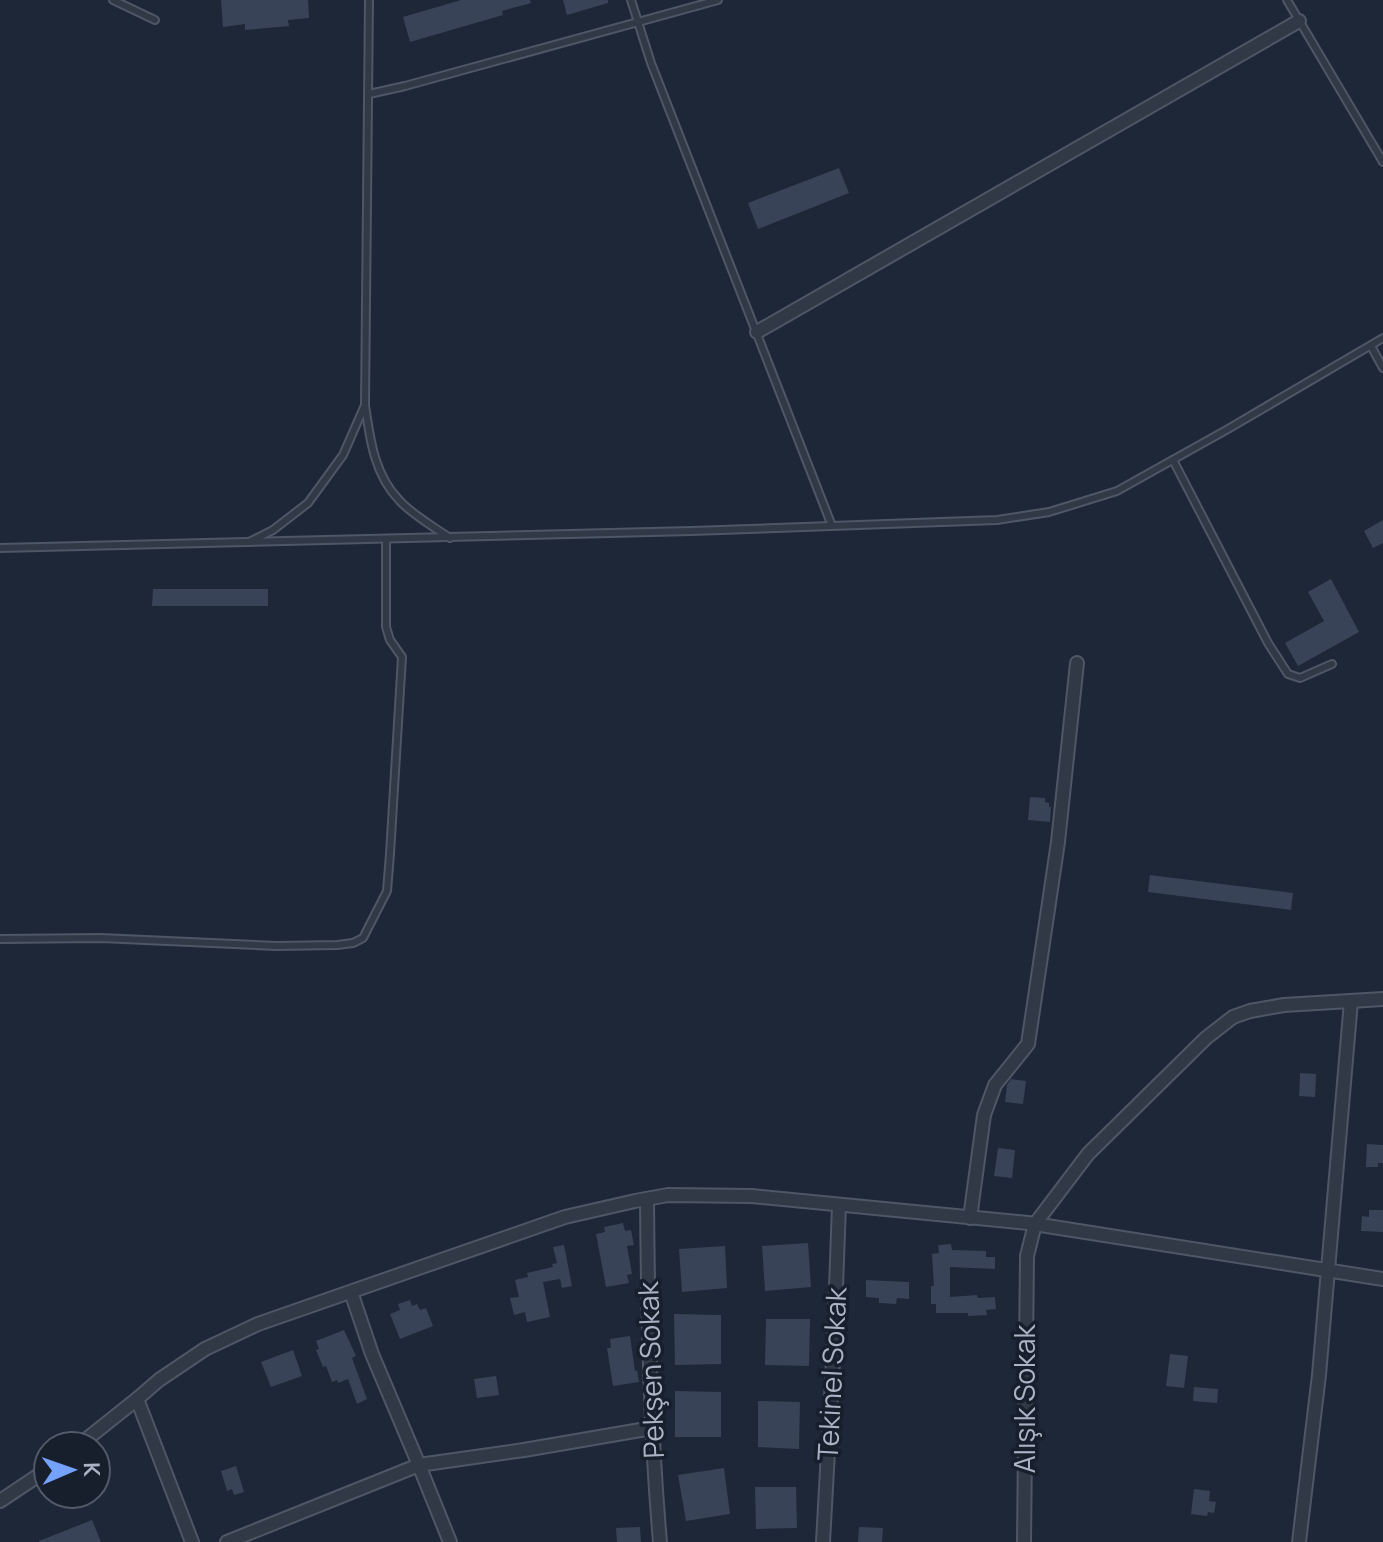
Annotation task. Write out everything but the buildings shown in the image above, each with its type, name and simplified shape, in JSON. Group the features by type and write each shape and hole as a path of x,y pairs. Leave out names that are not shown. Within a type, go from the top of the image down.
{"street":[{"path":"757,332 1299,21"},
{"path":"970,1218 984,1115 995,1085 1028,1044 1058,842 1077,663"},
{"path":"1035,1224 1088,1154 1206,1038 1233,1017 1284,1005 1383,999"},
{"path":"1299,1542 1319,1375 1351,1001"},
{"path":"98,1430 159,1380 205,1349 258,1324 565,1217 668,1195 752,1196 1035,1224 1383,1279"},
{"name":"Pekşen Sokak","path":"647,1199 648,1326 660,1542"},
{"name":"Tekinel Sokak","path":"823,1542 839,1205"},
{"name":"Alışık Sokak","path":"1024,1542 1027,1256 1035,1224"},
{"path":"351,1292 372,1354 450,1542"},
{"path":"137,1399 192,1542"},
{"path":"227,1542 419,1465 652,1428"},
{"path":"0,1501 32,1480"}],"lane":[{"path":"113,0 155,20"},
{"path":"369,0 365,405 372,452 381,474 399,501 450,538"},
{"path":"631,0 651,63 832,526"},
{"path":"369,94 718,0"},
{"path":"1287,0 1383,162"},
{"path":"0,548 386,540 997,520 1049,512 1117,491 1383,338"},
{"path":"1371,346 1383,368"},
{"path":"247,543 273,530 308,503 343,455 365,405"},
{"path":"1173,460 1268,643 1288,674 1300,678 1332,664"},
{"path":"0,939 101,938 276,946 337,945 363,938 387,891 402,657 390,640 386,627 386,540"}]}
